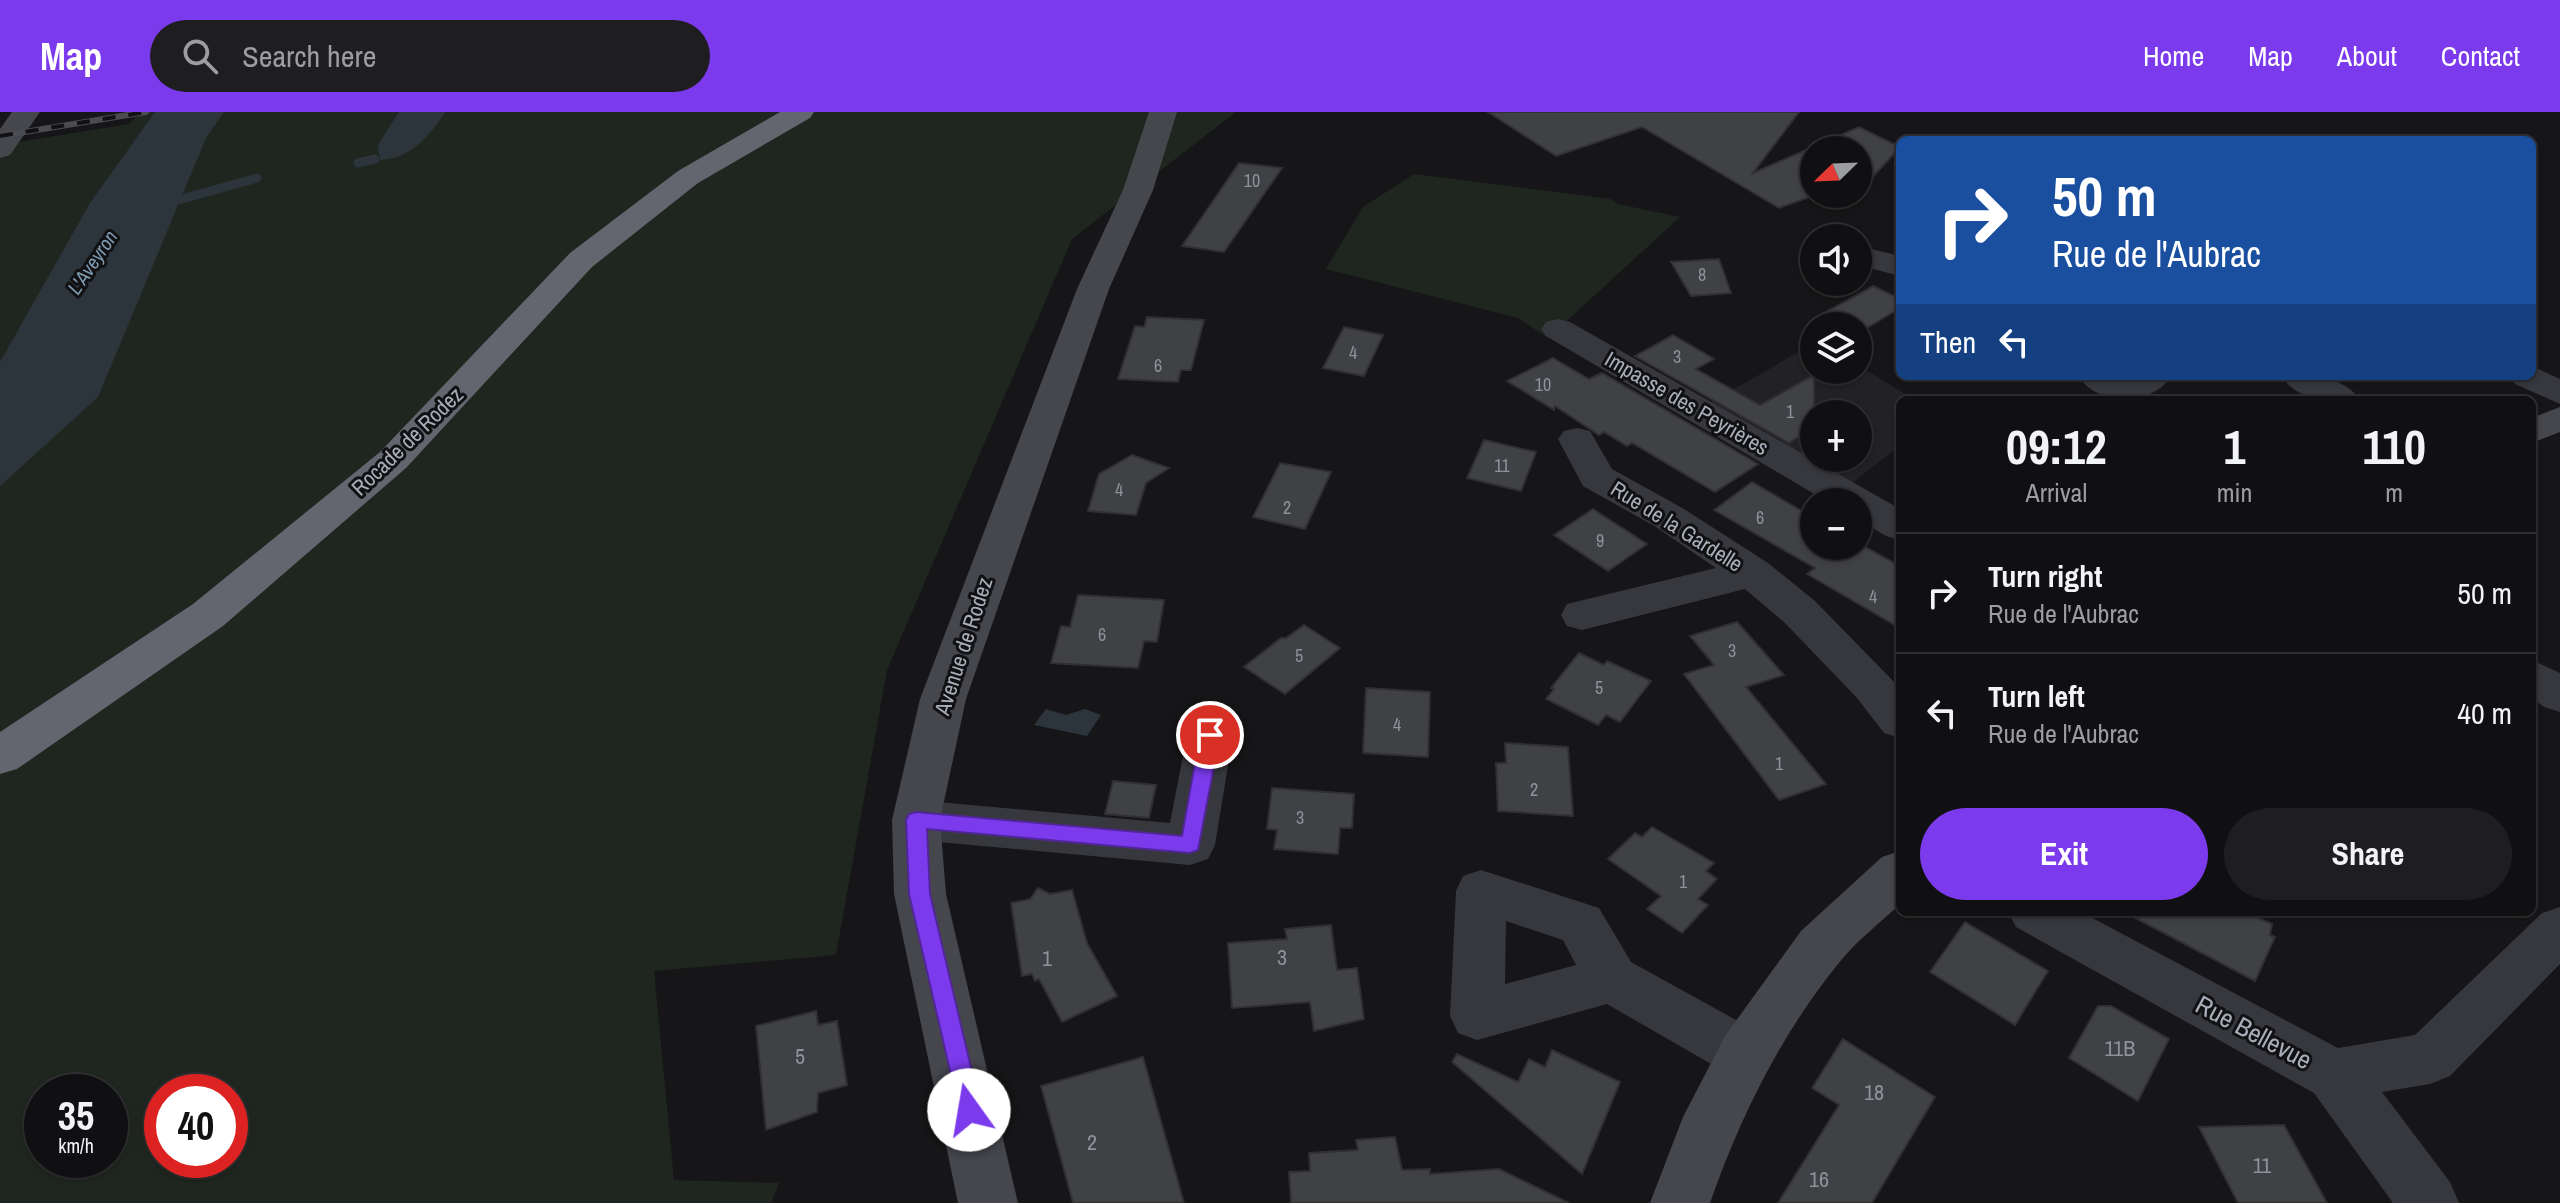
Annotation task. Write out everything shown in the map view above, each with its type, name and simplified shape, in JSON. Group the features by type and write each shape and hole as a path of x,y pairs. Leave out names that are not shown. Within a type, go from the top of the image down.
{"highway":[{"name":"Rocade de Rodez","path":"0,721 184,600 363,454 539,268 657,177 767,112"},
{"name":"Rocade de Rodez","path":"0,756 208,615 393,460 581,260 688,177 800,112"}],"street":[{"path":"0,149 26,112"},
{"name":"Avenue de Rodez","path":"988,1203 920,894 916,820 948,684 1093,289 1138,190 1163,112"},
{"path":"1872,259 1896,265"},
{"name":"Impasse des Peyrières","path":"1558,329 1834,488"},
{"path":"2306,380 2335,396"},
{"path":"2536,380 2560,393"},
{"path":"2536,430 2560,418"},
{"name":"Rue de la Gardelle","path":"1577,439 1597,477 1670,518 1753,573 1810,623 1873,686 1896,716"},
{"name":"Impasse des Peyrières","path":"1872,510 1896,525"},
{"name":"Rue de la Gardelle","path":"1582,615 1753,573"},
{"path":"2536,679 2560,695"},
{"path":"916,820 1190,845 1210,735"},
{"path":"1680,1203 1704,1137 1745,1054 1820,947 1896,876"},
{"name":"Rue Bellevue","path":"2041,916 2334,1075 2429,1203"},
{"path":"2334,1075 2430,1058 2560,929"},
{"path":"1612,979 1745,1054"}],"shaded area":[{"path":"141,112 1236,112 1072,239 887,670 836,955 654,971 674,1180 779,1183 771,1203 0,1203 0,145 129,124"},
{"path":"1414,174 1610,199 1618,204 1680,217 1548,338 1518,318 1326,269 1363,207"},
{"path":"1800,351 1800,384 1872,384 1872,374 1908,396 1896,396 1896,449 1872,467 1872,400 1800,400 1800,469 1698,410"},
{"path":"1805,472 1866,472 1845,488 1833,488"}],"water":[{"name":"L'Aveyron","path":"155,112 224,112 206,138 98,397 0,486 0,362 90,203"},
{"path":"399,112 445,112 433,129 410,151 380,160 378,145"},
{"path":"1046,709 1066,715 1085,709 1101,715 1087,736 1034,725"}],"building":[{"path":"1488,112 1799,112 1753,173 1800,153 1800,200 1779,208 1642,127 1556,156"},
{"path":"1859,127 1896,145 1896,151 1872,178 1872,136 1838,136"},
{"path":"1239,163 1282,168 1224,252 1182,246"},
{"path":"1719,259 1731,293 1691,296 1671,262"},
{"path":"1873,286 1896,297 1896,310 1872,325 1872,312 1826,312 1855,296 1872,296"},
{"path":"1147,317 1204,320 1191,370 1181,370 1178,382 1118,379 1135,326 1144,327"},
{"path":"1344,327 1383,335 1364,376 1323,368"},
{"path":"1673,335 1714,359 1696,369 1760,405 1800,383 1814,384 1814,400 1800,400 1800,436 1789,443 1635,356"},
{"path":"1553,358 1589,379 1602,373 1758,464 1715,492 1632,443 1627,446 1604,432 1599,435 1555,406 1554,410 1507,381"},
{"path":"1484,440 1536,452 1521,491 1467,478"},
{"path":"1132,455 1169,468 1146,483 1136,515 1088,511 1099,474"},
{"path":"1280,463 1331,472 1305,529 1253,517"},
{"path":"1752,482 1800,510 1800,559 1714,510"},
{"path":"1593,509 1647,544 1608,571 1554,535"},
{"path":"1872,551 1896,564 1896,626 1807,574 1815,568 1801,560 1872,560"},
{"path":"1078,595 1164,600 1157,642 1144,641 1138,668 1051,663 1061,626 1070,627"},
{"path":"1737,622 1784,675 1746,687 1826,784 1779,800 1684,674 1714,665 1690,636"},
{"path":"1304,625 1340,648 1285,694 1244,667 1281,638 1286,638"},
{"path":"1579,653 1604,665 1607,661 1651,681 1620,722 1606,715 1598,725 1546,699"},
{"path":"1366,688 1430,692 1428,757 1363,753"},
{"path":"1505,743 1568,747 1573,816 1498,811 1496,763 1506,763"},
{"path":"1113,781 1156,785 1149,818 1105,814"},
{"path":"1272,788 1354,794 1352,828 1340,828 1338,854 1274,849 1277,830 1267,829"},
{"path":"1652,827 1714,863 1706,871 1717,879 1698,899 1708,905 1682,933 1647,909 1661,896 1608,859 1635,833 1642,837"},
{"path":"1038,888 1050,894 1072,890 1087,943 1117,996 1062,1022 1039,979 1035,981 1032,974 1022,976 1011,903 1030,899"},
{"path":"2132,916 2255,916 2272,924 2270,935 2275,937 2255,981"},
{"path":"1965,922 2048,971 2015,1025 1930,972"},
{"path":"1331,925 1337,970 1357,968 1364,1019 1314,1031 1310,1002 1232,1008 1228,943 1287,939 1285,929"},
{"path":"2098,1006 2111,1006 2169,1039 2138,1101 2069,1058"},
{"path":"816,1011 818,1025 837,1021 847,1085 818,1093 817,1112 766,1130 756,1026"},
{"path":"1843,1039 1935,1097 1872,1203 1778,1203 1839,1105 1812,1088"},
{"path":"1552,1050 1620,1082 1582,1174 1452,1062 1457,1054 1518,1082 1529,1059 1545,1067"},
{"path":"1143,1057 1184,1203 1073,1203 1041,1086"},
{"path":"2284,1125 2327,1203 2238,1203 2199,1127"},
{"path":"1395,1137 1402,1170 1430,1169 1430,1174 1499,1169 1569,1203 1291,1203 1289,1172 1310,1171 1309,1153 1358,1150 1356,1140"}],"waterway":[{"path":"358,163 375,159"},
{"path":"164,204 257,178"}],"railway":[{"path":"0,136 146,112"}],"route":[{"path":"969,1110 920,894 916,820 1190,845 1210,735"}]}
